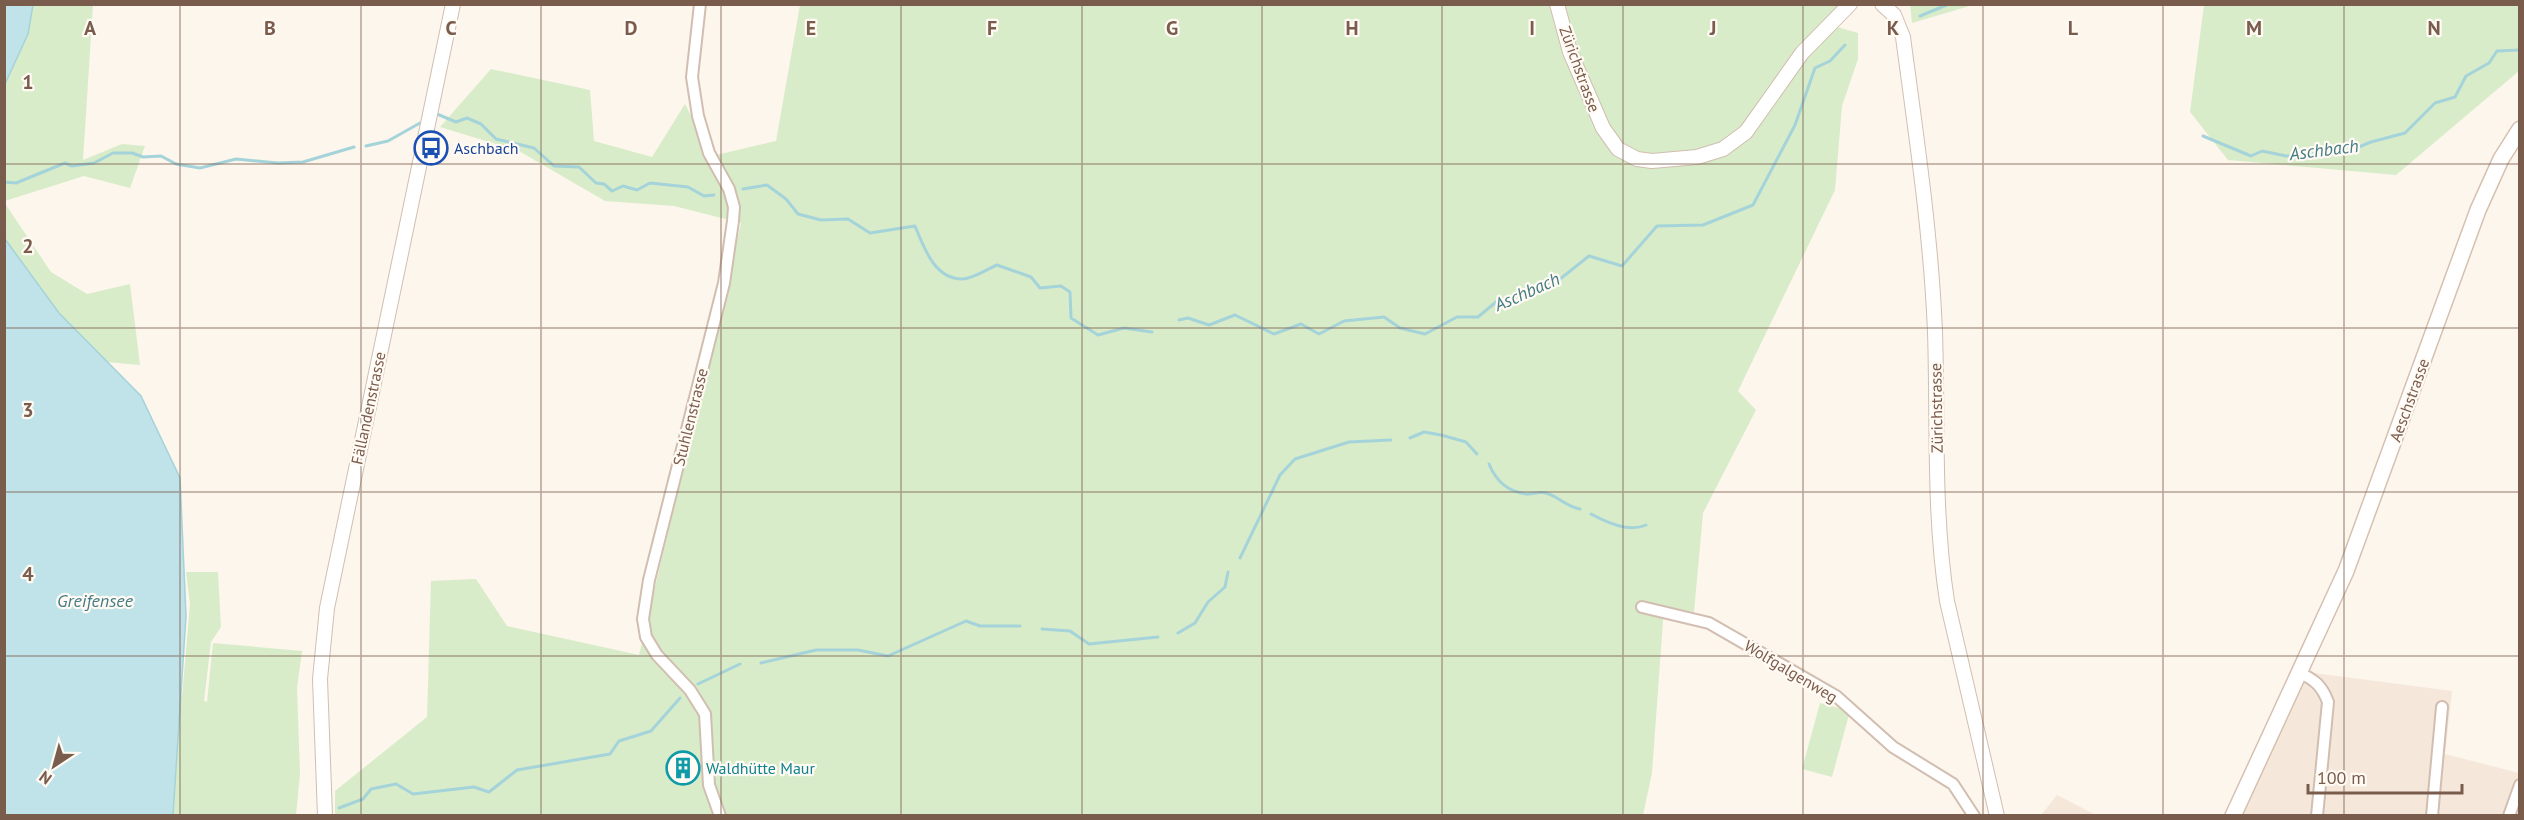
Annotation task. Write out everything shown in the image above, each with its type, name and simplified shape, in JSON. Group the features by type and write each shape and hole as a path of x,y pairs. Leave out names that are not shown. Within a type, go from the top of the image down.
{"main road":[{"name":"Aeschstrasse","path":"2233,816 2300,673 2366,520 2478,210 2501,159 2520,129"}],"street":[{"name":"Fällandenstrasse","path":"325,816 320,679 327,608 453,4"},
{"name":"Stuhlenstrasse","path":"700,4 692,77 698,116 709,153 729,189 734,207 733,221 724,283 649,580 643,620 646,637 651,646 690,690 705,714 709,785 720,816"},
{"name":"Zürichstrasse","path":"1557,4 1570,52 1603,128 1618,149 1637,159 1652,161 1697,157 1723,148 1746,132 1802,53 1850,4"},
{"name":"Zürichstrasse","path":"1882,4 1894,15 1903,37 1924,199 1935,331 1937,511 1942,572 1997,816"},
{"name":"Wolfgalgenweg","path":"1642,607 1709,624 1836,696 1893,747 1953,784 1974,816"},
{"path":"2300,673 2313,679 2323,688 2328,702 2317,816"},
{"path":"2432,816 2442,707"},
{"path":"2509,816 2520,785"}],"shaded area":[{"path":"2299,671 2452,691 2445,754 2519,773 2519,815 2232,816"},
{"path":"2057,795 2096,815 2041,815"}],"green space":[{"path":"1910,4 1973,4 1973,5 1912,23"},
{"path":"18,5 93,5 83,160 122,144 145,146 130,188 84,176 5,201 4,63"},
{"path":"800,5 1847,5 1827,24 1858,33 1858,59 1842,106 1835,190 1738,391 1756,410 1703,513 1694,612 1664,607 1652,773 1643,815 335,816 335,791 427,717 431,581 476,579 507,626 639,655 741,223 674,206 605,201 519,151 440,127 491,69 590,90 594,141 652,157 685,104 712,156 776,141"},
{"path":"2204,5 2519,5 2519,71 2396,175 2228,160 2190,112"},
{"path":"4,202 51,272 87,294 130,284 140,365 107,362 59,313 5,239"},
{"path":"186,572 218,572 221,627 211,642 204,701 207,702 213,643 302,651 297,688 300,774 296,815 172,816 178,696 182,697 190,604"},
{"path":"1820,703 1850,711 1832,777 1802,769"}],"water":[{"path":"5,4 33,5 28,34 5,84"},
{"name":"Greifensee","path":"5,239 59,313 141,396 180,478 186,616 173,815 5,815"}],"waterway":[{"name":"Aschbach","path":"1920,16 1949,4"},
{"name":"Aschbach","path":"1179,320 1188,318 1209,325 1235,315 1274,334 1301,324 1319,334 1344,321 1384,317 1400,328 1425,334 1457,317 1478,317 1496,302 1555,283 1589,256 1622,266 1657,226 1703,225 1753,205 1795,125 1815,68 1830,61 1845,45"},
{"name":"Aschbach","path":"2203,136 2251,156 2262,151 2286,156 2349,151 2371,142 2405,133 2435,103 2455,97 2466,76 2489,63 2497,51 2520,50"},
{"name":"Aschbach","path":"437,114 456,122 467,118 481,124 496,139 534,148 554,166 579,167 596,183 604,184 612,191 623,186 637,190 650,183 688,187 704,196 714,195"},
{"name":"Aschbach","path":"366,146 388,141 420,123"},
{"name":"Aschbach","path":"4,182 16,183 65,163 72,166 94,163 113,153 132,153 143,157 161,156 176,164 200,168 236,159 278,163 303,162 354,147"},
{"name":"Aschbach","path":"743,189 767,185 786,199 798,214 821,220 848,219 870,233 915,226 931,260 937,268 952,278 971,277 997,265 1031,277 1040,288 1061,286 1070,292 1071,318 1098,335 1124,328 1152,332"},
{"path":"1410,438 1424,432 1441,435 1466,442 1477,454"},
{"path":"1240,558 1280,475 1295,459 1349,442 1391,440"},
{"path":"1489,464 1503,485 1514,491 1527,494 1546,493 1580,509"},
{"path":"1591,514 1625,527 1646,525"},
{"path":"1178,633 1195,623 1208,602 1225,587 1228,572"},
{"path":"761,663 816,650 858,650 888,656 966,621 980,626 1020,626"},
{"path":"1042,629 1070,631 1089,644 1158,637"},
{"path":"698,684 740,664"},
{"path":"339,808 363,799 371,789 396,784 413,794 474,787 489,792 517,770 610,754 619,741 651,731 680,698"}],"place":[{"name":"Aschbach","path":"431,148"},
{"name":"Waldhütte Maur","path":"683,768"}]}
